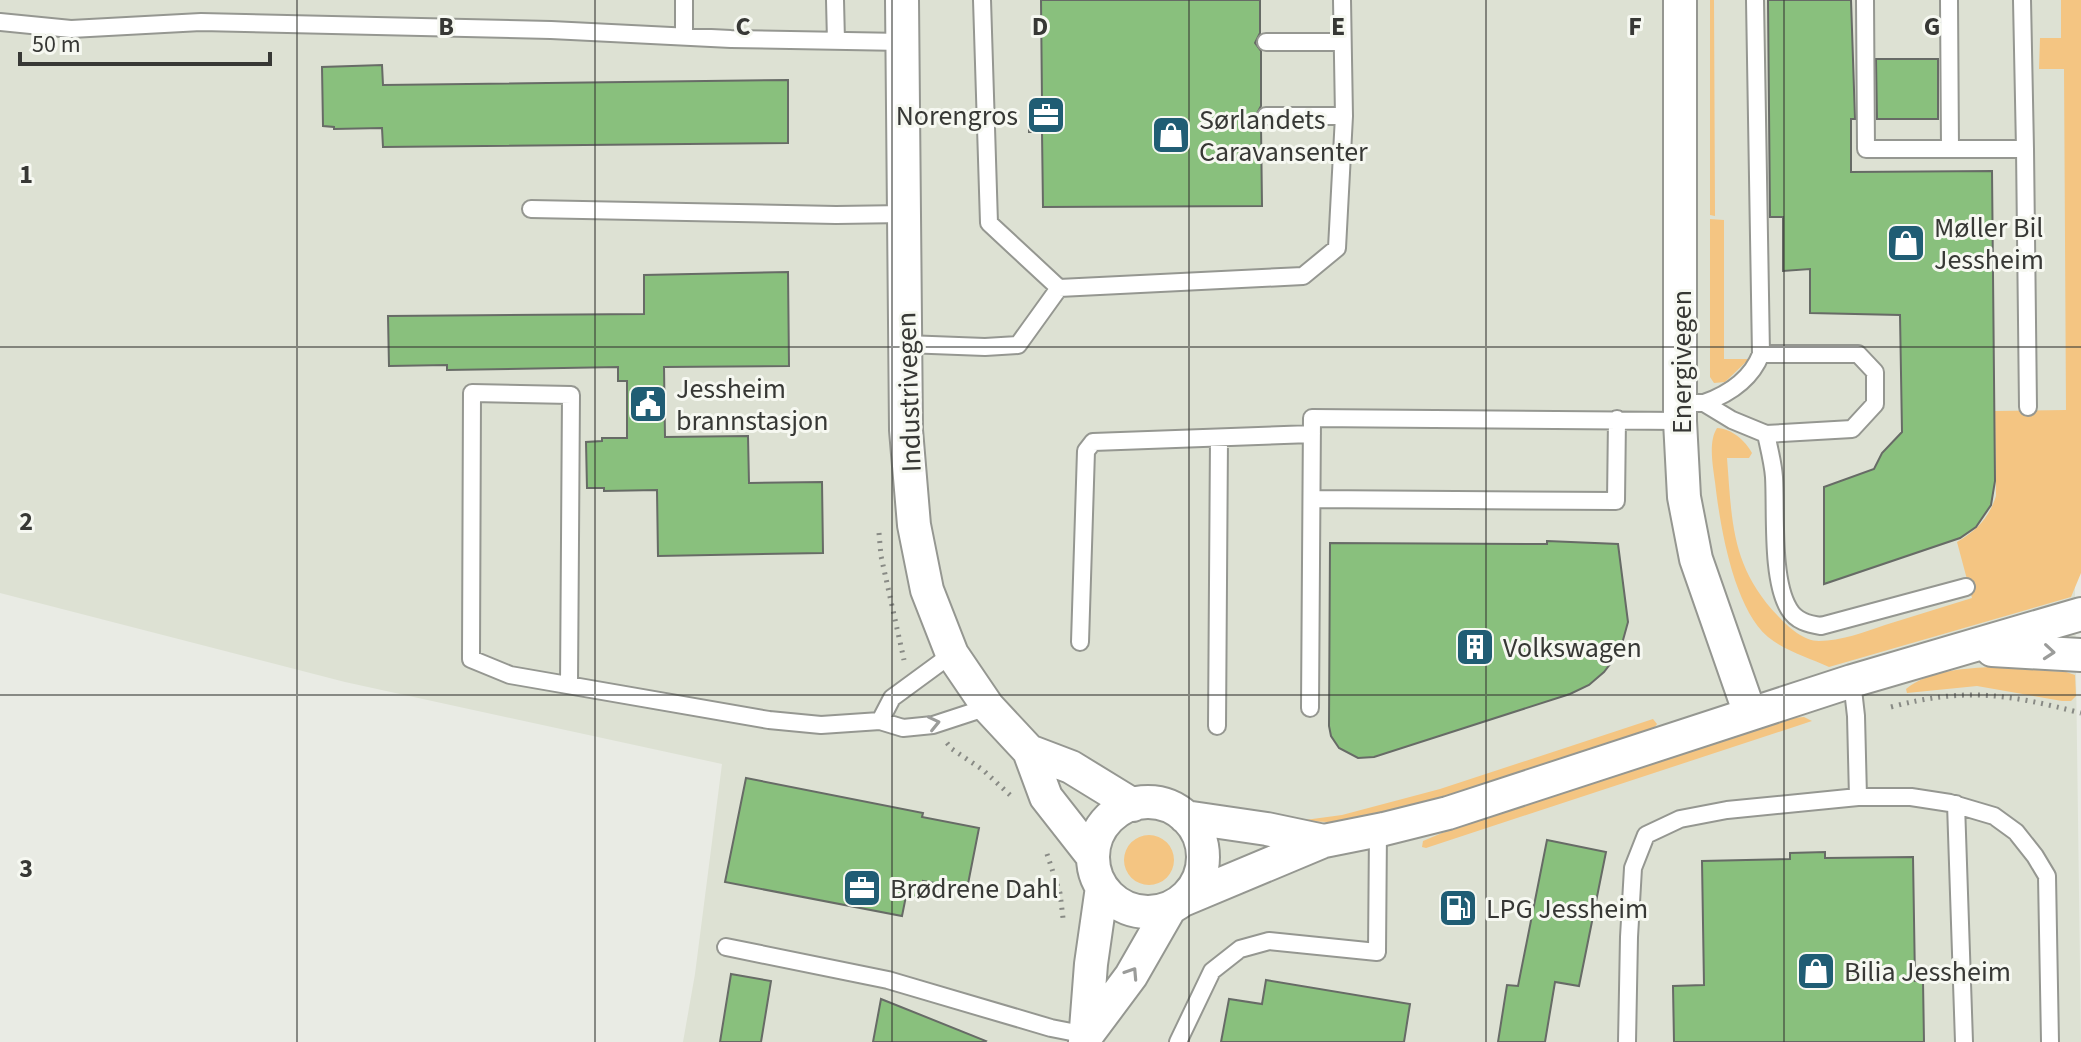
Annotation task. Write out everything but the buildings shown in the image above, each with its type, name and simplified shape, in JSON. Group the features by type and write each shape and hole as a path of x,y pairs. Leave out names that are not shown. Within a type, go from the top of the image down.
{"street":[{"name":"Industrivegen","path":"902,0 906,430 914,525 927,590 952,654 988,707 1029,751 1046,797 1098,872"},
{"name":"Energivegen","path":"1680,0 1688,409 1684,497 1696,559 1750,714"},
{"path":"1098,872 1111,898 1137,911 1154,912 1324,841 1448,813 1852,681 2081,614"},
{"path":"1961,650 2081,655"},
{"name":"Industrivegen","path":"1029,751 1071,767 1133,805"},
{"path":"1161,804 1185,817 1195,827 1203,853 1201,873 1195,887 1177,904 1086,1038 1098,872 1097,838 1102,828 1120,810 1133,805 1161,804"},
{"path":"1185,817 1324,841"}],"lane":[{"path":"684,0 684,36"},
{"path":"835,0 836,41"},
{"path":"982,0 989,223 1059,288 1303,276 1337,248 1344,116 1342,0"},
{"path":"1310,708 1312,418 1617,419 1688,409 1724,396 1755,369 1761,354 1755,0"},
{"path":"1865,0 1866,149 2025,149"},
{"path":"1949,0 1950,149"},
{"path":"2022,0 2028,407"},
{"path":"0,22 71,29 201,22 903,42"},
{"path":"1266,42 1342,42"},
{"path":"1266,116 1344,116"},
{"path":"531,209 905,214"},
{"path":"905,344 1018,345 1059,288"},
{"path":"1688,409 1732,420 1766,434 1852,429 1875,404 1875,372 1858,354 1761,354"},
{"path":"569,685 571,395 472,393 471,659 510,675 769,720 821,725 880,721 903,728 933,725 988,707"},
{"path":"1312,499 1616,501 1617,419"},
{"path":"1080,642 1086,451 1093,442 1312,434"},
{"path":"1766,434 1773,474 1781,587 1793,615 1806,623 1821,626 1966,587"},
{"path":"1217,726 1219,438"},
{"path":"880,721 892,698 952,654"},
{"path":"1852,681 1858,797"},
{"path":"1627,1042 1633,868 1646,835 1680,819 1727,810 1858,797 1911,797 1956,804 1994,816 2016,832 2047,876 2050,1042"},
{"path":"1956,804 1964,1042"},
{"path":"1178,1042 1212,971 1240,949 1269,941 1377,952 1378,830"},
{"path":"726,947 888,980 1086,1038"}],"path":[{"path":"1856,716 1930,696 1974,693 2018,697 2081,713"}],"shaded area":[{"path":"0,0 2067,0 2081,1042 683,1042 695,974 722,764 345,682 0,593"},
{"path":"1710,0 1714,0 1715,216 1710,215"},
{"path":"2061,0 2081,0 2081,573 2071,597 1829,667 1768,637 1746,606 1730,564 1720,520 1712,462 1714,434 1717,428 1733,433 1752,453 1749,458 1727,458 1737,542 1751,580 1782,620 1797,633 1819,641 1836,639 1972,598 1957,542 1981,523 1996,496 1995,411 2066,410 2064,69 2039,69 2040,38 2061,38"},
{"path":"1710,219 1724,220 1724,359 1749,359 1725,382 1714,383 1710,377"},
{"path":"1988,667 2066,672 2075,675 2076,696 2071,701 2062,701 1977,686 1907,693 1906,689 1924,678 1956,670"},
{"path":"1804,717 1812,721 1422,847 1423,841 1442,833 1792,718"},
{"path":"1653,719 1657,724 1654,728 1410,807 1358,819 1305,820 1342,815 1440,789"},
{"path":"1149,835 1167,842 1174,860 1167,878 1149,885 1131,878 1124,860 1131,842"}],"place":[{"name":"Norengros","path":"1046,115"},
{"name":"Sørlandets Caravansenter","path":"1171,135"},
{"name":"Møller Bil Jessheim","path":"1906,243"},
{"name":"Jessheim brannstasjon","path":"648,404"},
{"name":"Volkswagen","path":"1475,647"},
{"name":"Brødrene Dahl","path":"862,888"},
{"name":"LPG Jessheim","path":"1458,908"},
{"name":"Bilia Jessheim","path":"1816,971"}]}
